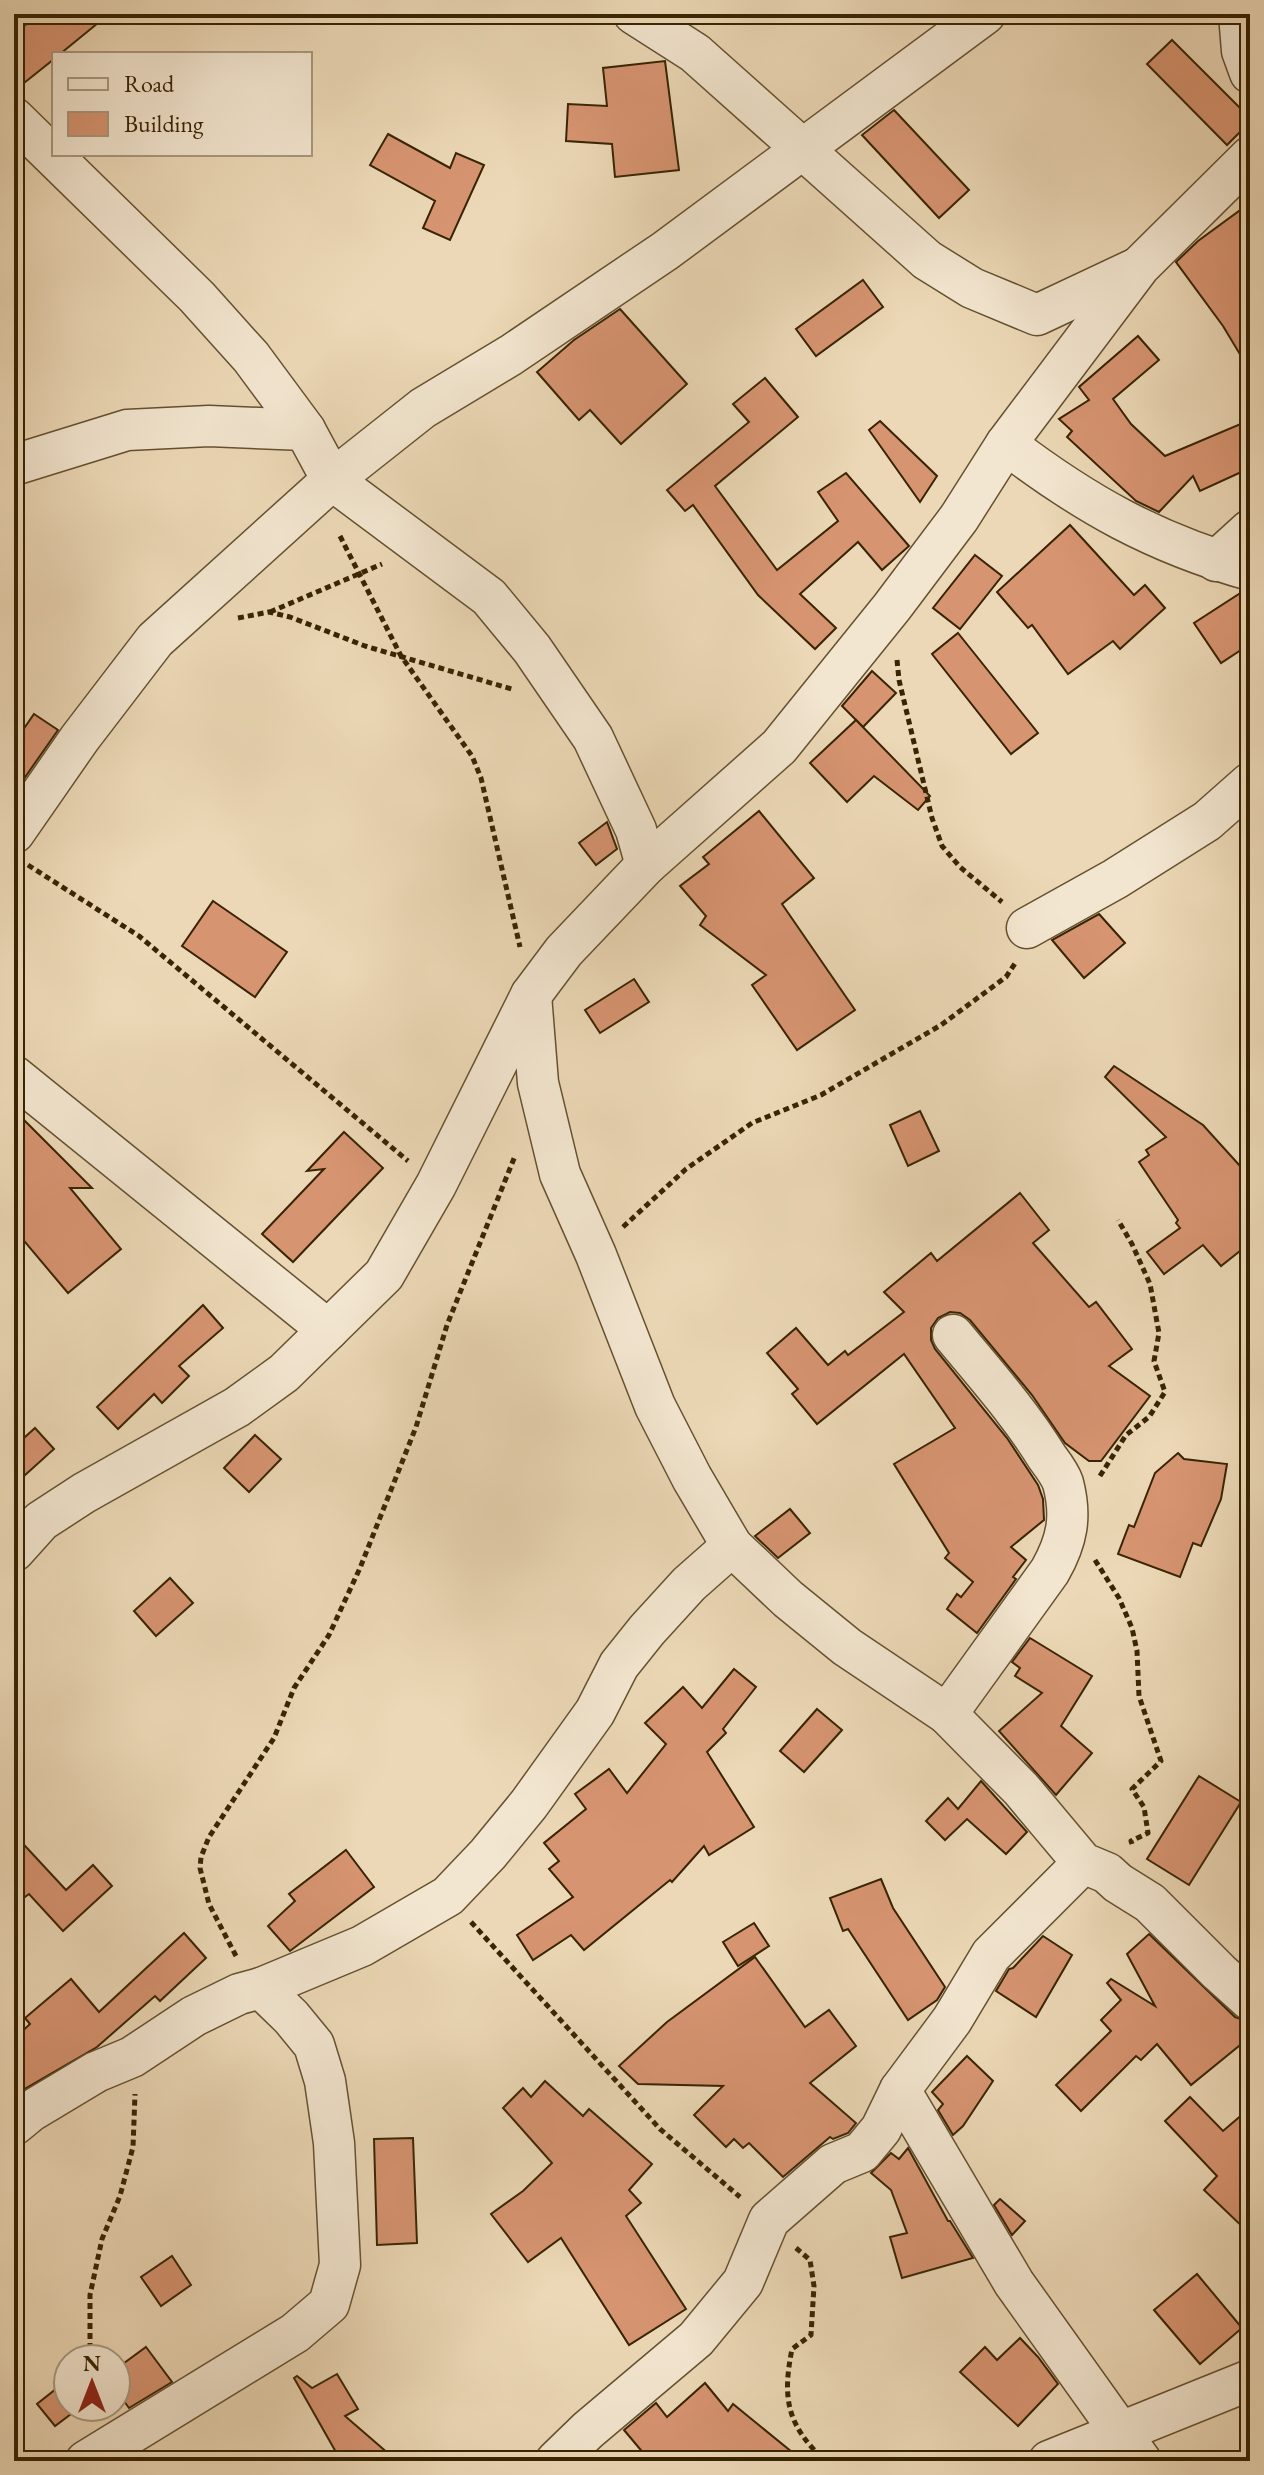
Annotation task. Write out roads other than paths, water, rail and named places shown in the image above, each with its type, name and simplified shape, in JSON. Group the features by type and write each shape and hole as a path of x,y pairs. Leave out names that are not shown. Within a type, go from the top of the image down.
{"street":[{"path":"634,14 695,53 804,147 927,260 972,288 1037,315 1140,266"},
{"path":"20,848 80,738 155,640 332,480 423,408 511,355 652,260 985,14"},
{"path":"1239,14 1242,51 1250,73"},
{"path":"14,118 52,155"},
{"path":"53,156 197,297 251,357 305,430 332,480 489,597 532,649 593,738 624,800 646,865"},
{"path":"14,1551 41,1521 84,1493 237,1407 284,1373 384,1275 436,1185 531,995 564,951 646,865 779,747 959,518 1006,444 1140,266 1250,157"},
{"path":"14,465 127,430 209,426 305,430"},
{"path":"1006,444 1099,510 1165,541 1233,565 1250,530"},
{"path":"1027,928 1115,879 1207,821 1250,783"},
{"path":"531,995 538,1083 560,1174 596,1255 655,1406 732,1546 788,1599 847,1647 947,1714 1021,1789 1083,1863 1107,1873 1150,1903 1249,1998"},
{"path":"14,1076 328,1330"},
{"path":"947,1714 1050,1571 1063,1549 1067,1529 1067,1504 1062,1480 1034,1435 953,1335"},
{"path":"14,2125 31,2111 96,2072 132,2057 194,2016 239,1994 261,1988 362,1946 448,1896 529,1804 595,1712 619,1665 647,1630 689,1584 732,1546"},
{"path":"556,2461 696,2339 743,2282 769,2220 833,2164 862,2152 881,2129 900,2090 952,2020 991,1955 1083,1863"},
{"path":"86,2461 295,2333 329,2304 340,2265 334,2143 325,2081 314,2045 261,1988"},
{"path":"900,2090 1014,2283 1131,2446"},
{"path":"1049,2461 1131,2446 1250,2380"}]}
